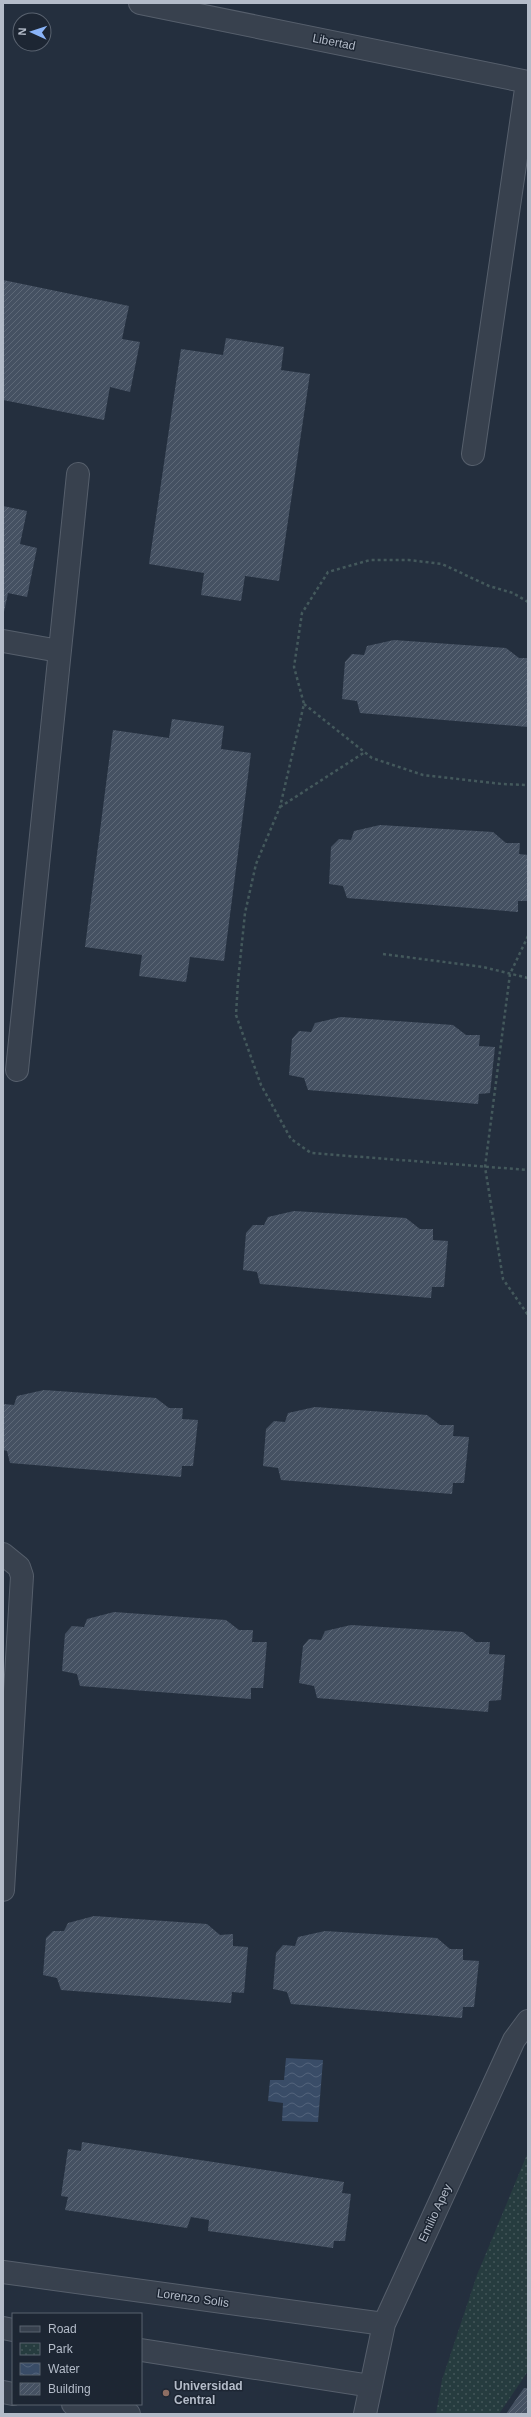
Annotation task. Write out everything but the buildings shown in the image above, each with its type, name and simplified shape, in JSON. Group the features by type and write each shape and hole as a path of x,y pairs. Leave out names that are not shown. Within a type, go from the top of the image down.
{"street":[{"name":"Libertad","path":"140,3 528,82"},
{"path":"473,454 528,82"},
{"path":"17,1070 78,474"},
{"path":"3,641 59,651"},
{"path":"3,1554 19,1567 22,1576 3,1890"},
{"name":"Emilio Apey","path":"365,2414 384,2324 514,2040 528,2021"},
{"name":"Lorenzo Solis","path":"3,2272 384,2324"},
{"path":"142,2350 371,2386"},
{"path":"79,2405 129,2414"}],"path":[{"path":"528,602 513,593 489,586 442,564 409,560 370,560 328,572 302,613 294,667 304,704 280,807 254,871 245,913 236,1015 260,1085 291,1139 311,1153 528,1170"},
{"path":"304,704 372,758 423,775 502,784 528,785"},
{"path":"280,807 365,752"},
{"path":"528,936 510,974 485,1166 503,1279 528,1316"},
{"path":"383,954 483,967 528,978"}],"green space":[{"path":"528,2152 528,2371 499,2414 436,2414 442,2380 477,2275"}],"water":[{"path":"286,2058 323,2060 318,2122 282,2121 283,2103 268,2101 270,2080 284,2080"}],"place":[{"name":"Universidad Central","path":"166,2393"}]}
